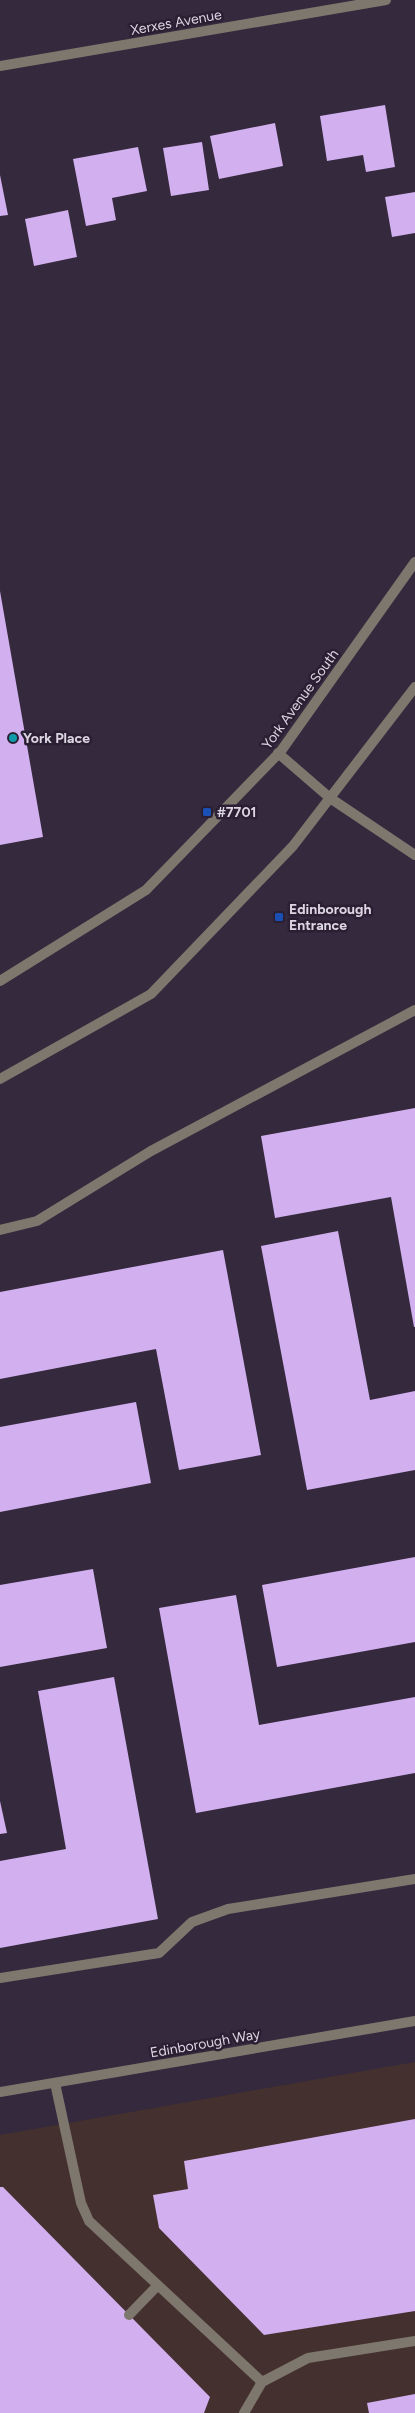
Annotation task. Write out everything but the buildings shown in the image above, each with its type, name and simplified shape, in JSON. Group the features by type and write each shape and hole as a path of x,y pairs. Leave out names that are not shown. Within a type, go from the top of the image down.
{"street":[{"name":"Xerxes Avenue","path":"0,66 386,0"},
{"name":"York Avenue South","path":"0,981 146,890 278,754 415,562"},
{"path":"0,1079 151,994 293,846 415,687"},
{"path":"278,754 330,798 415,855"},
{"path":"0,1230 37,1221 150,1151 415,1010"},
{"path":"0,1978 159,1954 192,1922 228,1909 415,1879"},
{"name":"Edinborough Way","path":"0,2092 415,2021"},
{"path":"55,2083 81,2203 89,2221 262,2382"},
{"path":"129,2315 158,2285"},
{"path":"244,2413 262,2382 308,2358 415,2341"}],"shaded area":[{"path":"415,2062 415,2413 0,2413 0,2135"}],"place":[{"name":"York Place","path":"13,738"},
{"name":"#7701","path":"207,812"},
{"name":"Edinborough Entrance","path":"279,917"}]}
